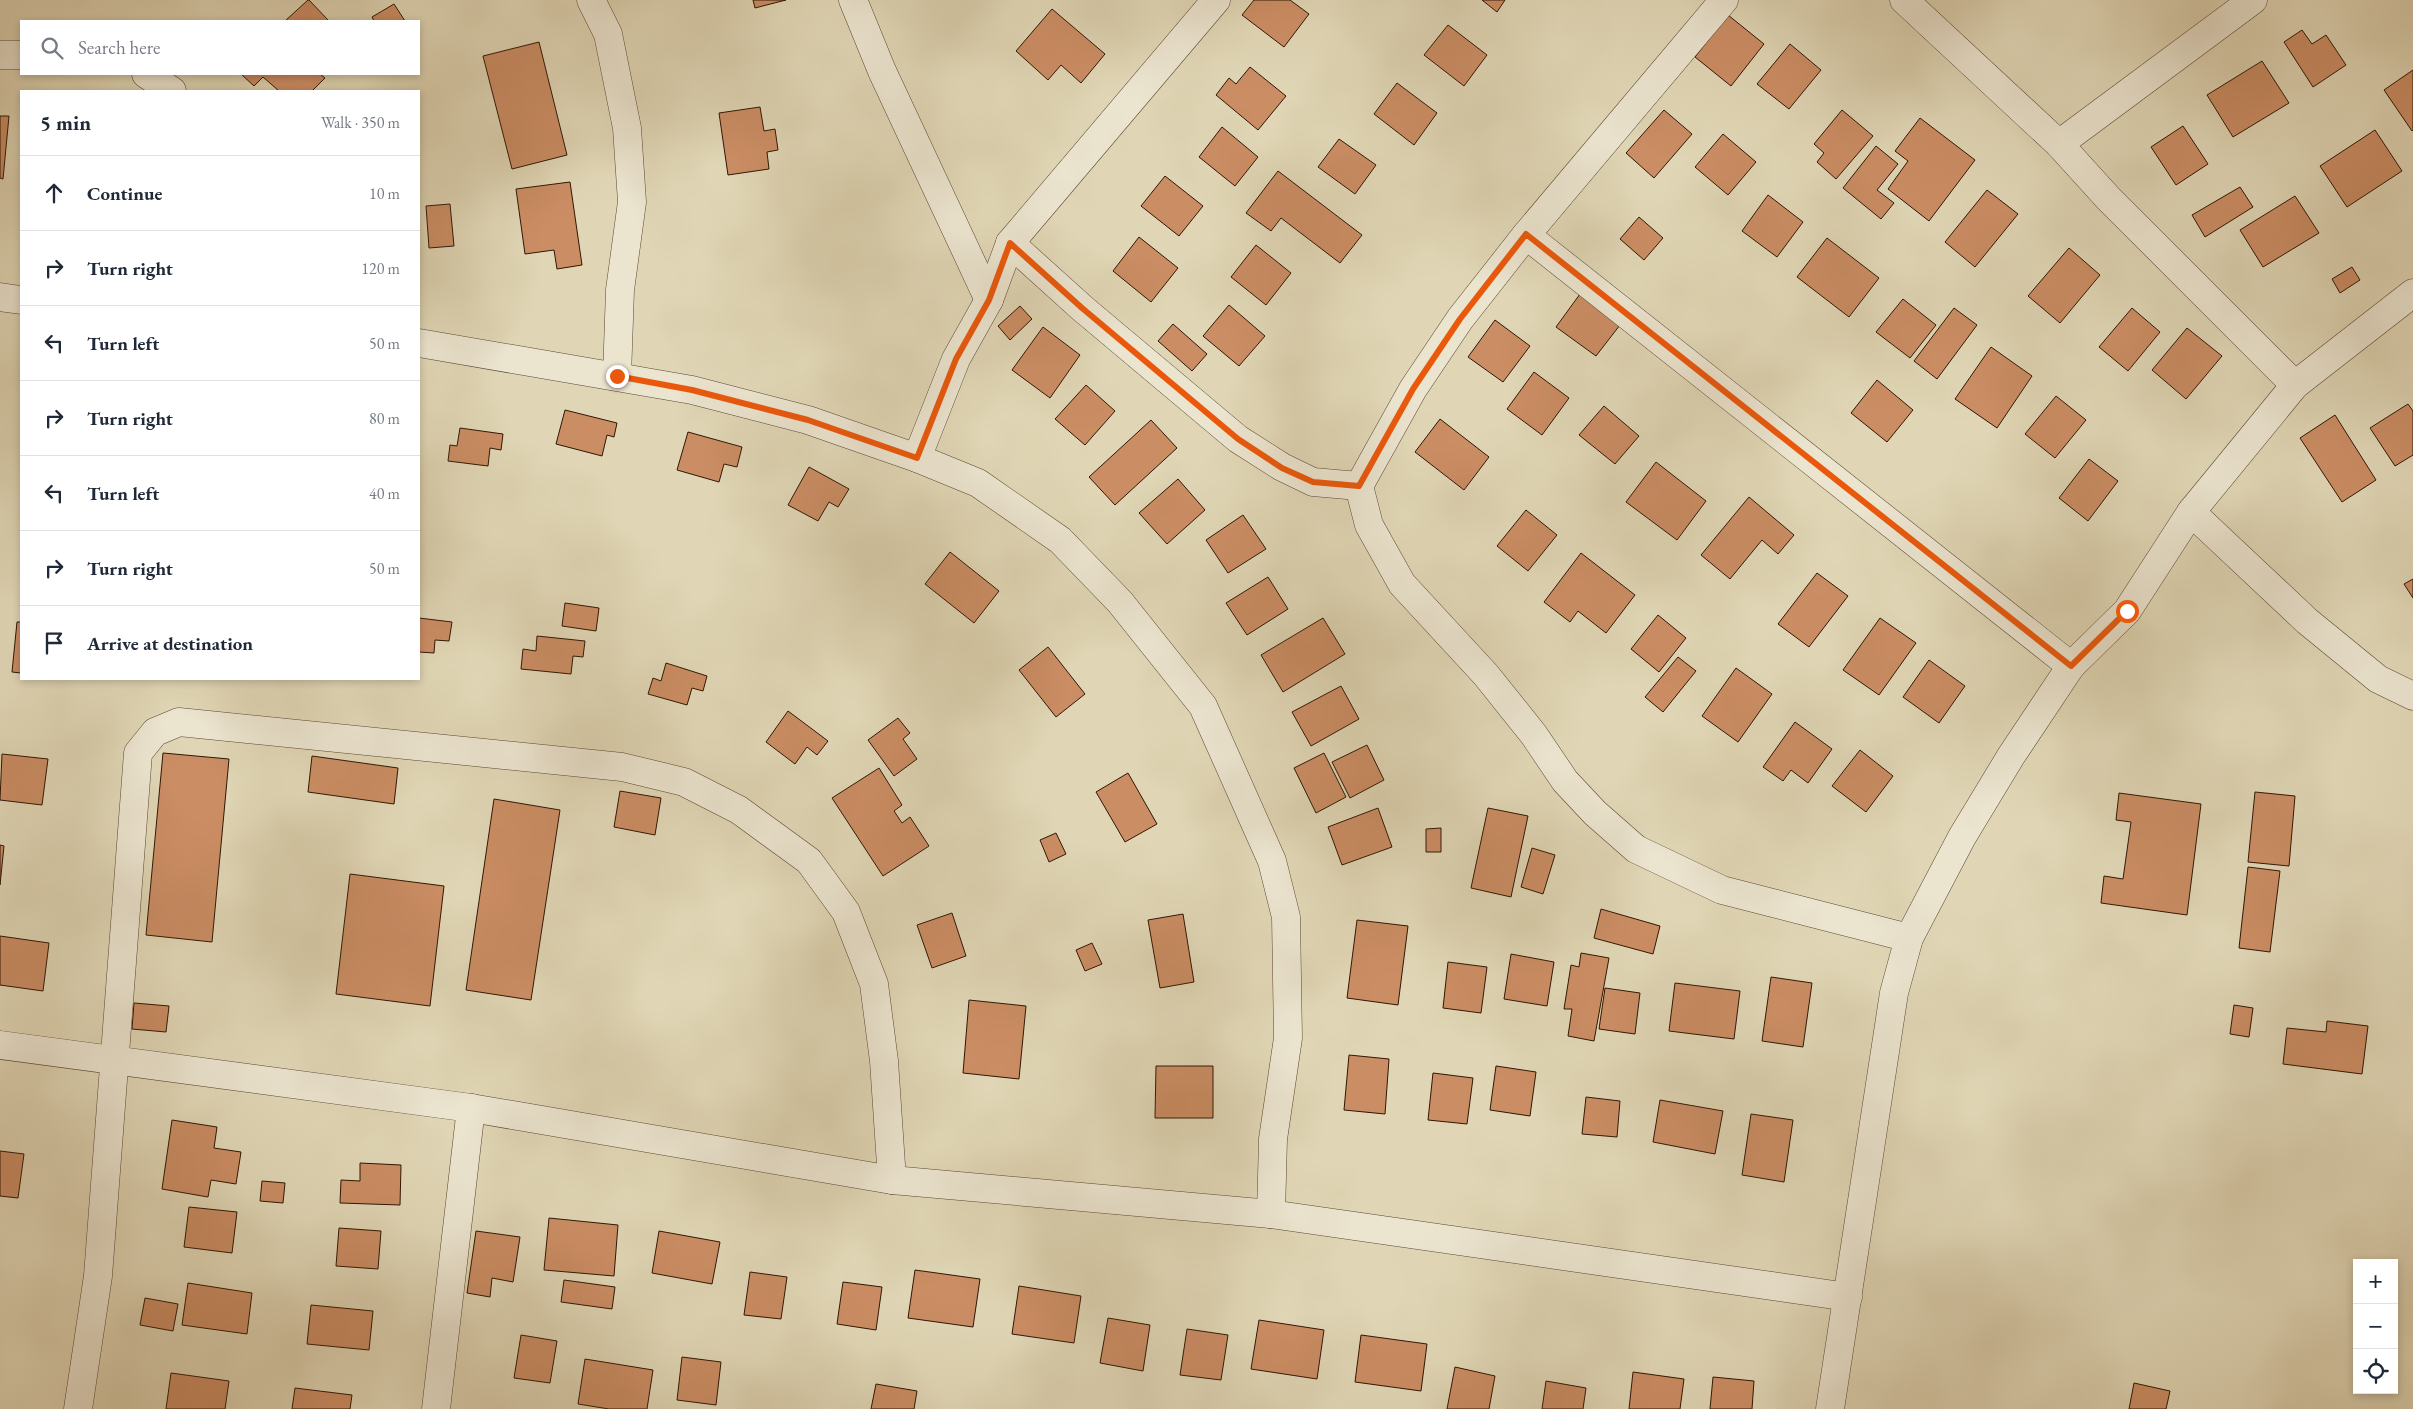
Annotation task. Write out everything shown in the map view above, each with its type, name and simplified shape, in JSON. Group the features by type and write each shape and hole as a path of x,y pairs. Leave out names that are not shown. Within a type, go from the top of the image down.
{"street":[{"path":"591,0 608,34 627,128 632,202 620,290 617,376"},
{"path":"853,0 886,79 989,300"},
{"path":"917,458 956,359 989,300 1010,243 1216,0"},
{"path":"1724,0 1526,234 1460,319 1413,389 1359,486 1369,525 1402,584 1486,675 1534,735 1565,781 1595,812 1636,848 1722,890 1909,938"},
{"path":"1904,0 2059,144 2108,198 2295,385"},
{"path":"2059,144 2253,0"},
{"path":"0,54 20,55"},
{"path":"148,75 170,90"},
{"path":"1526,234 2071,666"},
{"path":"1010,243 1082,308 1238,439 1282,468 1313,482 1359,486"},
{"path":"1830,1409 1894,994 1909,938 1962,837 2011,756 2071,666 2127,611 2191,512 2295,385 2413,294"},
{"path":"0,297 20,300"},
{"path":"420,343 692,390 808,420 917,458 978,483 1060,540 1120,602 1203,706 1230,762 1272,861 1286,917 1288,1038 1272,1139 1271,1214"},
{"path":"2191,512 2307,621 2378,679 2413,696"},
{"path":"78,1409 98,1276 138,753 155,732 179,722 622,767 684,782 739,810 809,861 846,912 874,984 884,1061 892,1180"},
{"path":"0,1044 471,1108 892,1180 1271,1214 1848,1297"},
{"path":"436,1409 471,1108"}],"building":[{"path":"308,0 328,20 286,20"},
{"path":"753,0 786,0 755,8"},
{"path":"1254,0 1290,0 1309,14 1284,47 1242,15"},
{"path":"1482,0 1505,0 1497,12"},
{"path":"394,4 404,20 374,20 372,17"},
{"path":"1052,9 1105,54 1081,83 1061,65 1048,80 1016,51"},
{"path":"1728,15 1764,44 1731,86 1695,57"},
{"path":"1448,25 1487,55 1464,86 1424,55"},
{"path":"2302,30 2312,44 2326,35 2346,65 2313,87 2284,42"},
{"path":"539,42 567,155 512,169 483,56"},
{"path":"1790,44 1821,70 1789,109 1757,84"},
{"path":"2262,61 2289,103 2233,137 2207,95"},
{"path":"1250,67 1286,96 1258,130 1216,95 1229,78 1236,84"},
{"path":"2413,70 2413,130 2412,131 2384,90"},
{"path":"242,75 321,75 325,78 313,90 278,90 263,77 254,86"},
{"path":"1397,83 1437,113 1414,145 1374,114"},
{"path":"760,107 764,131 775,129 778,150 767,152 769,169 728,175 719,113"},
{"path":"1664,110 1692,134 1654,178 1626,153"},
{"path":"1842,110 1873,136 1836,179 1817,162 1824,153 1814,144"},
{"path":"0,116 9,116 3,179 0,178"},
{"path":"1920,118 1975,160 1929,221 1888,189 1908,161 1895,151"},
{"path":"2183,126 2208,164 2176,185 2151,147"},
{"path":"1222,127 1258,157 1235,186 1199,157"},
{"path":"2375,130 2402,171 2347,207 2320,166"},
{"path":"1723,134 1756,162 1728,195 1695,167"},
{"path":"1339,139 1376,165 1355,194 1318,167"},
{"path":"1876,146 1898,164 1877,190 1894,203 1881,219 1843,188"},
{"path":"1278,171 1362,235 1340,263 1281,218 1271,231 1246,213"},
{"path":"1165,176 1203,206 1179,236 1141,206"},
{"path":"570,182 582,265 557,269 554,250 525,254 516,189"},
{"path":"2240,187 2253,207 2205,237 2192,215"},
{"path":"1987,190 2018,214 1975,267 1945,242"},
{"path":"1768,195 1803,222 1777,257 1742,231"},
{"path":"2295,196 2319,233 2263,267 2240,230"},
{"path":"450,204 454,246 429,248 426,206"},
{"path":"1639,217 1663,238 1644,260 1620,239"},
{"path":"1139,237 1178,268 1151,302 1113,271"},
{"path":"1827,238 1879,278 1849,317 1797,277"},
{"path":"1256,245 1291,273 1266,305 1231,277"},
{"path":"2069,248 2100,275 2060,323 2028,296"},
{"path":"2352,267 2360,280 2340,293 2332,279"},
{"path":"1580,294 1620,325 1596,356 1556,327"},
{"path":"1903,299 1936,325 1910,358 1876,332"},
{"path":"1229,305 1265,336 1239,366 1203,336"},
{"path":"1020,306 1032,319 1010,340 998,326"},
{"path":"1954,308 1977,325 1937,379 1914,361"},
{"path":"2132,308 2160,332 2128,371 2099,347"},
{"path":"1495,320 1530,346 1503,382 1468,357"},
{"path":"1173,324 1207,354 1192,371 1158,341"},
{"path":"1043,327 1080,355 1050,398 1012,370"},
{"path":"2187,328 2222,356 2186,399 2152,370"},
{"path":"1991,347 2032,376 1997,428 1955,399"},
{"path":"1534,372 1569,398 1542,435 1507,409"},
{"path":"1877,380 1913,410 1887,442 1851,413"},
{"path":"1086,385 1115,411 1085,445 1055,419"},
{"path":"2056,396 2086,420 2055,458 2025,434"},
{"path":"2408,404 2413,411 2413,455 2395,466 2370,428"},
{"path":"1604,406 1639,436 1615,464 1579,435"},
{"path":"565,410 617,423 614,437 607,435 602,456 556,444"},
{"path":"2335,415 2376,480 2342,502 2300,438"},
{"path":"1440,419 1489,457 1464,490 1415,452"},
{"path":"1151,420 1177,448 1115,505 1089,477"},
{"path":"460,428 503,434 501,450 490,448 488,466 448,461 450,445 457,446"},
{"path":"688,432 742,447 737,467 724,464 719,482 677,470"},
{"path":"2089,459 2118,481 2088,521 2059,498"},
{"path":"1656,462 1706,501 1677,540 1626,502"},
{"path":"809,467 849,489 838,507 829,502 818,521 788,505"},
{"path":"1178,479 1205,510 1167,544 1139,513"},
{"path":"1749,497 1794,535 1778,554 1762,540 1730,579 1701,555"},
{"path":"1526,510 1557,535 1528,571 1497,546"},
{"path":"1243,515 1266,549 1228,573 1206,540"},
{"path":"950,552 999,591 974,623 925,584"},
{"path":"1581,553 1635,595 1606,633 1578,611 1570,622 1544,602"},
{"path":"1817,573 1848,596 1809,647 1778,624"},
{"path":"1268,577 1288,609 1247,635 1226,603"},
{"path":"2413,579 2413,598 2404,584"},
{"path":"565,603 599,608 596,631 562,626"},
{"path":"1658,615 1686,638 1659,672 1631,649"},
{"path":"420,618 452,622 449,641 435,640 434,653 420,652"},
{"path":"1323,618 1345,654 1283,692 1261,655"},
{"path":"1880,618 1916,643 1879,695 1843,670"},
{"path":"17,622 20,622 20,673 12,672"},
{"path":"537,636 585,641 583,657 573,656 571,674 521,669 523,649 536,651"},
{"path":"1048,647 1085,694 1056,717 1019,670"},
{"path":"1678,657 1696,671 1663,712 1645,697"},
{"path":"1929,660 1965,686 1939,723 1903,697"},
{"path":"666,663 707,676 703,691 692,688 687,705 648,694 653,678 661,681"},
{"path":"1736,668 1772,694 1738,742 1702,716"},
{"path":"1341,686 1359,719 1311,746 1292,712"},
{"path":"788,711 828,741 817,755 807,747 795,764 766,742"},
{"path":"898,718 910,733 903,739 917,759 894,776 868,740"},
{"path":"1795,722 1832,749 1808,783 1791,770 1783,781 1763,767"},
{"path":"1367,745 1384,780 1350,798 1332,762"},
{"path":"1860,750 1893,776 1866,812 1832,786"},
{"path":"163,753 229,759 212,942 146,935"},
{"path":"1324,753 1346,797 1316,813 1294,768"},
{"path":"2,754 48,759 42,805 0,800"},
{"path":"312,756 398,768 394,804 308,792"},
{"path":"879,768 902,805 894,811 902,823 910,817 929,846 883,876 832,798"},
{"path":"1128,773 1157,824 1125,842 1096,792"},
{"path":"620,791 661,798 655,835 614,827"},
{"path":"2255,792 2295,796 2289,866 2248,862"},
{"path":"2119,793 2201,804 2187,915 2101,903 2104,876 2123,879 2131,822 2116,820"},
{"path":"494,799 560,810 531,1000 466,990"},
{"path":"1378,808 1392,847 1342,865 1328,827"},
{"path":"1488,808 1528,816 1511,897 1471,888"},
{"path":"1441,828 1441,852 1426,852 1426,829"},
{"path":"1056,833 1066,854 1049,862 1040,840"},
{"path":"0,845 4,846 0,885"},
{"path":"1532,848 1555,855 1543,894 1521,887"},
{"path":"2248,867 2280,871 2270,952 2239,948"},
{"path":"350,874 444,886 430,1006 336,994"},
{"path":"1601,909 1660,926 1653,954 1594,938"},
{"path":"952,913 966,956 932,968 917,925"},
{"path":"1183,914 1194,982 1160,988 1148,920"},
{"path":"1357,920 1408,926 1398,1005 1347,998"},
{"path":"0,936 49,943 43,991 0,985"},
{"path":"1092,943 1102,964 1085,971 1076,950"},
{"path":"1581,953 1609,958 1594,1041 1568,1036 1572,1009 1564,1009 1571,965 1579,967"},
{"path":"1511,954 1554,962 1547,1006 1504,999"},
{"path":"1448,962 1487,967 1481,1013 1443,1008"},
{"path":"1771,977 1812,983 1803,1047 1762,1041"},
{"path":"1675,983 1740,991 1734,1039 1669,1031"},
{"path":"1605,988 1640,993 1635,1034 1599,1029"},
{"path":"969,1000 1026,1006 1019,1079 963,1073"},
{"path":"134,1003 169,1006 166,1032 132,1029"},
{"path":"2234,1005 2253,1008 2249,1037 2230,1034"},
{"path":"2327,1021 2368,1026 2362,1074 2283,1064 2287,1028 2326,1032"},
{"path":"1349,1055 1389,1059 1385,1114 1344,1110"},
{"path":"1156,1066 1213,1066 1213,1118 1155,1118"},
{"path":"1496,1066 1536,1072 1530,1116 1490,1110"},
{"path":"1433,1073 1473,1078 1467,1124 1428,1120"},
{"path":"1586,1097 1620,1101 1617,1137 1582,1134"},
{"path":"1660,1100 1723,1111 1715,1154 1653,1142"},
{"path":"1751,1114 1793,1120 1784,1182 1742,1175"},
{"path":"172,1120 217,1127 214,1148 241,1152 236,1184 211,1180 208,1197 162,1189"},
{"path":"0,1151 24,1154 18,1198 0,1196"},
{"path":"360,1163 401,1165 400,1205 340,1203 341,1180 360,1181"},
{"path":"262,1181 285,1183 283,1203 260,1201"},
{"path":"189,1207 237,1212 232,1253 184,1247"},
{"path":"549,1218 618,1225 614,1276 544,1270"},
{"path":"339,1228 381,1231 378,1269 336,1266"},
{"path":"476,1231 520,1237 513,1282 492,1278 490,1297 467,1293"},
{"path":"659,1231 720,1242 712,1284 652,1273"},
{"path":"915,1270 980,1279 973,1327 908,1318"},
{"path":"750,1272 787,1277 781,1319 744,1315"},
{"path":"564,1280 615,1287 612,1309 561,1302"},
{"path":"843,1282 882,1287 876,1330 837,1324"},
{"path":"188,1283 252,1293 247,1334 182,1325"},
{"path":"1019,1286 1081,1296 1074,1343 1012,1334"},
{"path":"145,1298 178,1304 173,1331 140,1325"},
{"path":"311,1305 373,1311 369,1350 307,1344"},
{"path":"1108,1318 1150,1325 1143,1371 1100,1363"},
{"path":"1259,1320 1324,1330 1317,1379 1251,1369"},
{"path":"1187,1329 1228,1335 1221,1380 1180,1375"},
{"path":"521,1335 557,1341 550,1383 514,1378"},
{"path":"1361,1335 1427,1344 1421,1391 1355,1382"},
{"path":"682,1357 721,1362 716,1405 677,1400"},
{"path":"585,1359 653,1370 647,1409 609,1409 578,1404"},
{"path":"1455,1367 1495,1376 1489,1409 1447,1409"},
{"path":"1633,1372 1684,1379 1680,1409 1629,1409"},
{"path":"171,1373 229,1381 225,1409 166,1409"},
{"path":"1713,1377 1754,1381 1752,1409 1710,1409"},
{"path":"1546,1381 1586,1388 1583,1409 1542,1409"},
{"path":"2134,1383 2170,1391 2166,1409 2129,1409"},
{"path":"876,1384 917,1391 914,1409 871,1409"},
{"path":"295,1388 352,1395 350,1409 292,1409"}],"route":[{"path":"617,376 692,390 808,420 917,458 956,359 989,300 1010,243 1082,308 1238,439 1282,468 1313,482 1359,486 1413,389 1460,319 1526,234 2071,666 2127,611"}]}
